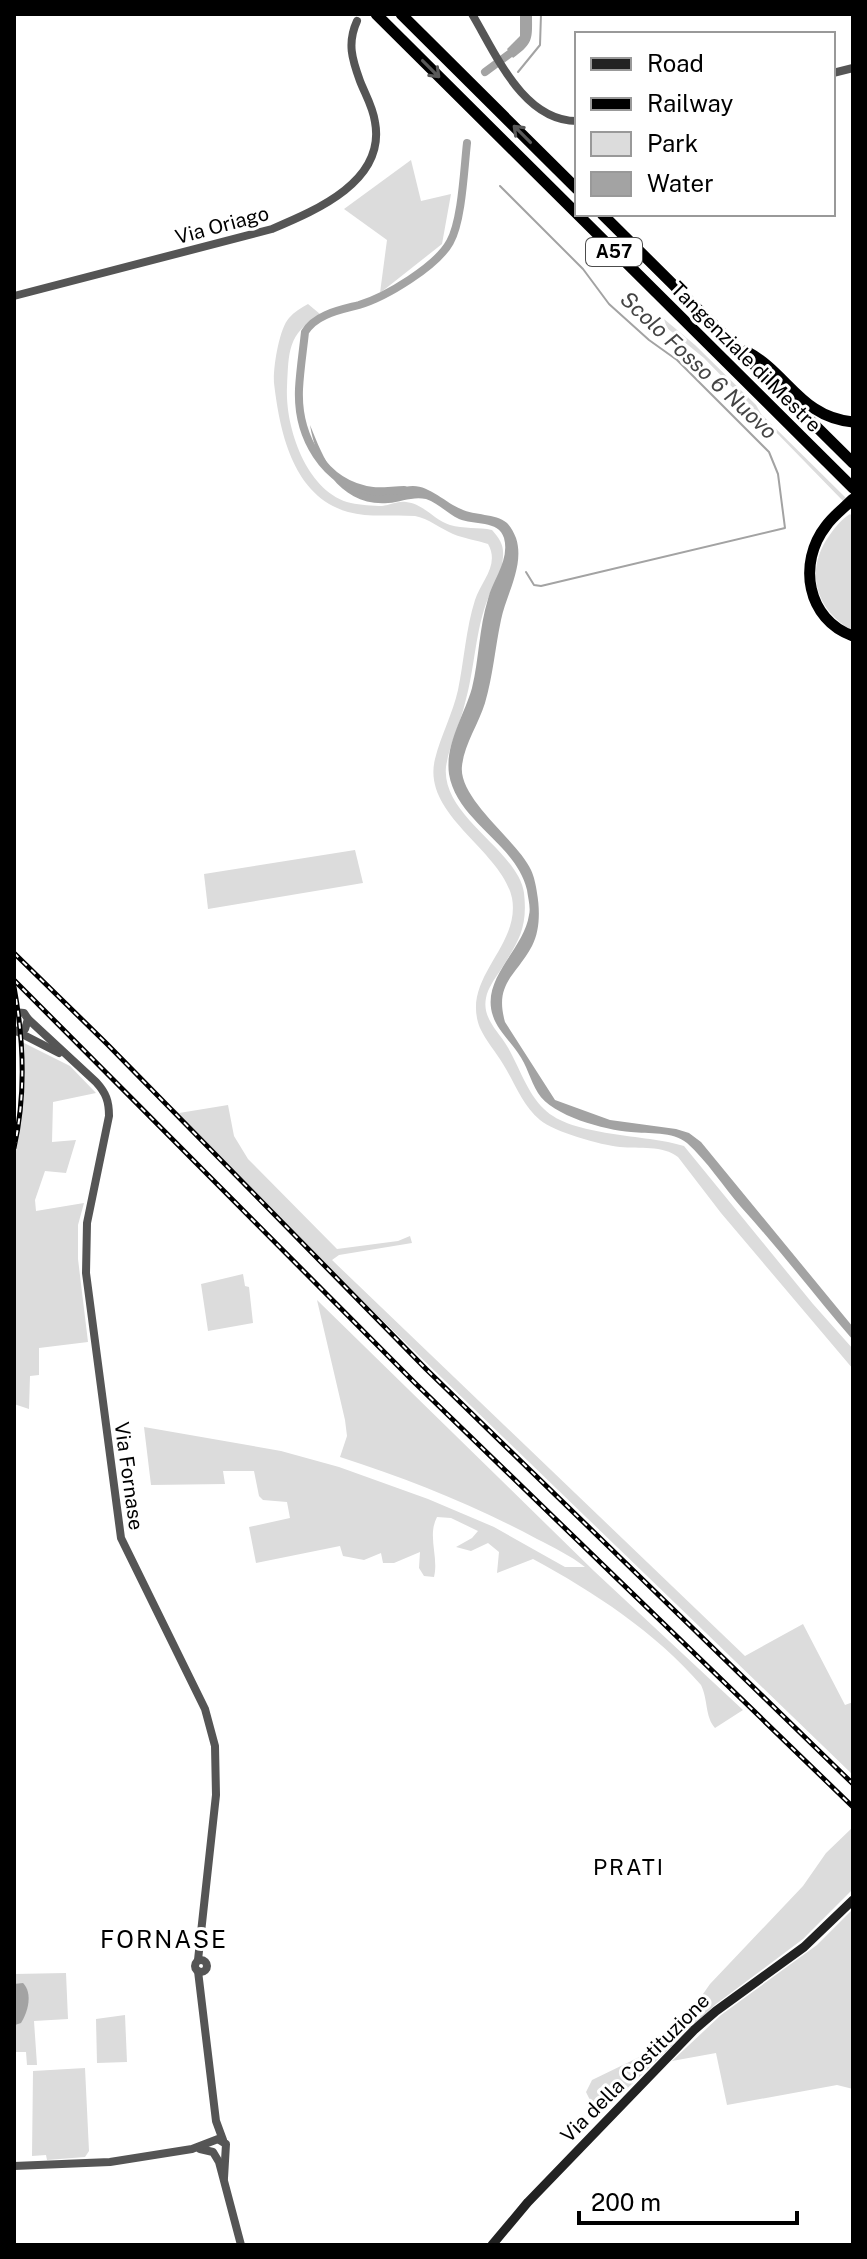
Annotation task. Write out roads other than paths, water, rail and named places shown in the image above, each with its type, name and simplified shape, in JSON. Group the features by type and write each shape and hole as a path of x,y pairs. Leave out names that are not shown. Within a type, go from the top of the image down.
{"highway":[{"name":"Tangenziale di Mestre","path":"376,14 575,212"},
{"path":"401,14 575,187"},
{"name":"Tangenziale di Mestre","path":"579,216 853,488"},
{"name":"Tangenziale di Mestre","path":"604,216 853,463"},
{"name":"A57","path":"734,345 758,357 805,403 842,420"},
{"path":"853,499 826,525 810,561 810,586 820,611 829,623 853,636"}],"main road":[{"name":"Via della Costituzione","path":"492,2245 600,2122 705,2020 804,1947 853,1900"},
{"path":"608,2108 639,2079 649,2076"},
{"path":"554,2174 558,2164 581,2139"}],"street":[{"path":"472,14 506,72 540,110 560,120 575,121"},
{"name":"Via Oriago","path":"14,296 272,229 358,181 370,163 376,134 372,111 351,51 352,31 357,21"},
{"name":"Via Fornase","path":"15,1011 24,1013 104,1090 109,1102 84,1253 118,1526 127,1555 205,1709 215,1746 216,1795 203,1940 201,1960 195,1966 201,1972 200,1989 217,2147 241,2245"},
{"name":"Via Fornase","path":"15,1031 25,1029 28,1019"},
{"name":"Via Fornase","path":"15,1031 74,1062"},
{"path":"14,2166 110,2162 217,2147"}],"water":[{"path":"520,14 532,14 532,35 525,48 513,58 507,49 520,36"},
{"path":"310,425 327,463 343,481 367,491 419,487 467,511 502,520 510,526 516,538 517,569 501,620 488,693 462,766 463,779 469,792 524,859 537,890 537,934 504,989 502,1009 505,1022 555,1100 610,1120 676,1129 689,1133 701,1142 853,1327 853,1340 687,1143 668,1135 620,1131 594,1125 555,1109 538,1093 521,1058 497,1026 491,1002 492,989 525,928 530,909 527,890 521,873 511,859 463,806 454,791 449,763 452,741 472,688 485,610 505,554 504,538 497,528 459,519 426,499 388,503 357,498 334,480 325,468"},
{"path":"23,1983 29,1997 27,2008 21,2023 15,2025 14,1984"}],"waterway":[{"name":"Scolo Fosso 6 Nuovo","path":"518,72 540,45 541,14"},
{"path":"485,72 516,49"},
{"path":"404,490 373,491 355,487 340,479 316,455 308,440 300,406 299,382 305,332 322,317 370,301 396,288 423,270 443,251 450,242 457,221 467,143"},
{"name":"Scolo Fosso 6 Nuovo","path":"500,186 583,269 609,304 677,360 769,452 778,474 785,528 541,586 534,585 526,572"}],"railway":[{"path":"14,953 426,1369 853,1784"},
{"path":"14,980 415,1383 853,1807"},
{"path":"14,987 22,1068 14,1148"}],"district":[{"name":"PRATI","path":"629,1867"},
{"name":"FORNASE","path":"164,1940"}]}
